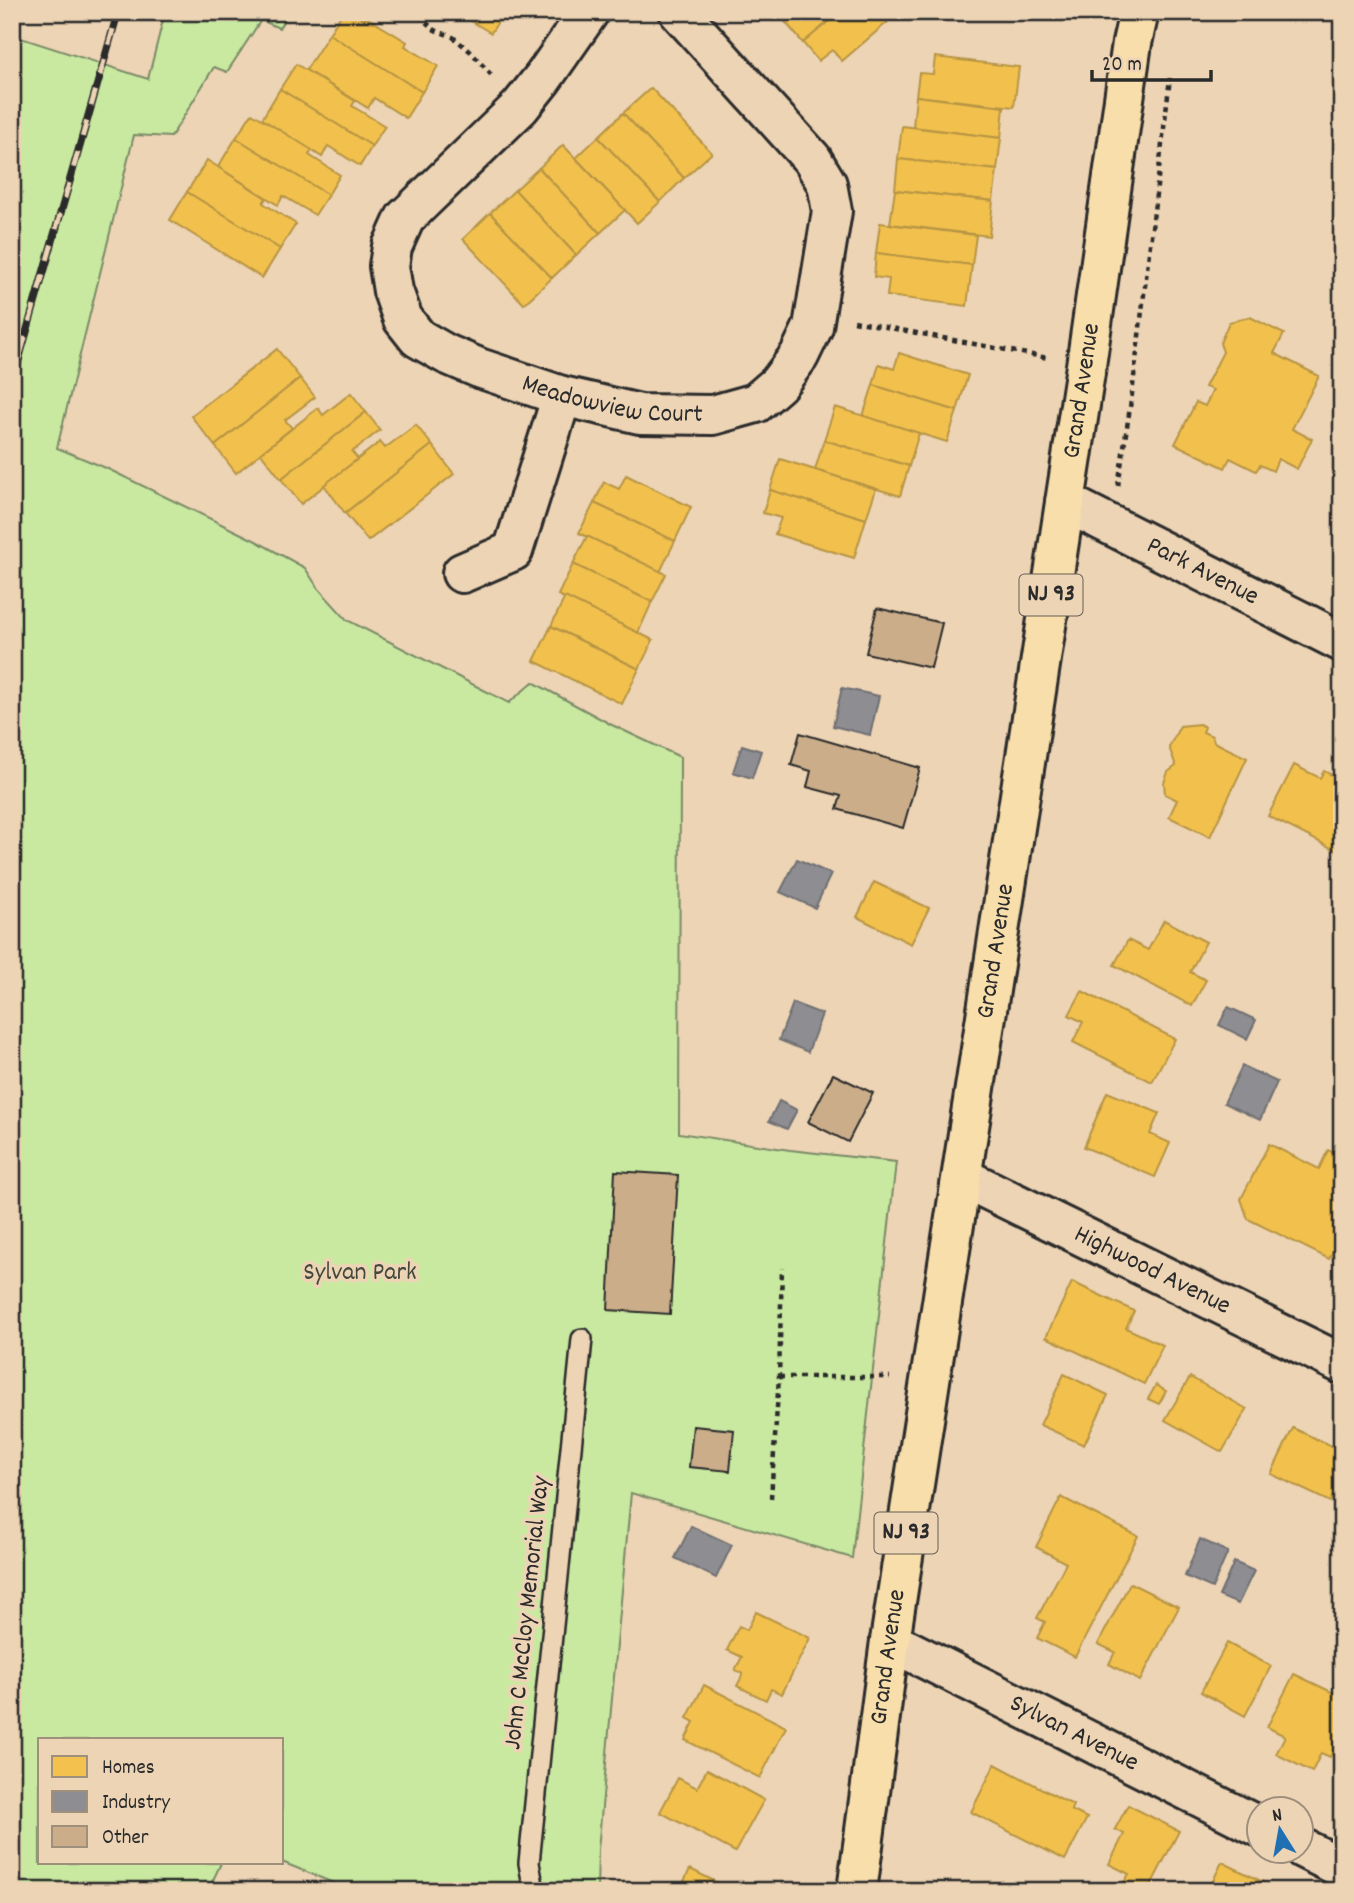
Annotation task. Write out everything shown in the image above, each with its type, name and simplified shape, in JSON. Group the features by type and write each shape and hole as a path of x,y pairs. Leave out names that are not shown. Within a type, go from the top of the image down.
{"main road":[{"name":"Grand Avenue","path":"857,1891 890,1642 1086,366 1132,43 1139,12"}],"street":[{"name":"Meadowview Court","path":"589,12 520,107 405,218 392,247 389,266 393,291 403,319 418,338 479,368 562,396 640,414 713,415 756,403 778,384 799,356 813,327 832,211 827,184 812,159 679,12"},
{"path":"462,573 513,551 562,396"},
{"name":"Park Avenue","path":"1065,502 1342,642"},
{"name":"Highwood Avenue","path":"962,1177 1342,1364"},
{"name":"Sylvan Avenue","path":"890,1642 1246,1820"},
{"path":"1316,1855 1342,1868"}],"lane":[{"name":"John C McCloy Memorial Way","path":"534,1891 529,1863 582,1339"}],"path":[{"path":"409,12 420,17 435,30 453,37 471,51 520,107"},
{"path":"1112,525 1132,394 1171,72"},
{"path":"815,314 1086,366"},
{"path":"771,1498 779,1377 782,1268"},
{"path":"779,1377 931,1377"}],"green space":[{"name":"Sylvan Park","path":"165,12 289,12 279,28 261,20 227,72 214,67 171,137 134,135 57,448 106,468 256,541 305,568 318,588 347,620 509,703 533,682 612,725 680,757 679,1133 790,1150 896,1162 852,1558 631,1493 598,1850 597,1891 353,1891 284,1863 284,1738 38,1738 38,1864 221,1864 208,1891 12,1891 12,35 148,79"}],"building: Homes":[{"path":"343,12 352,12 364,20 366,17 407,42 405,46 438,66 422,92 329,34"},
{"path":"456,12 504,12 491,33"},
{"path":"788,12 840,12 803,43 782,18"},
{"path":"840,12 897,14 842,61 832,50 818,61 803,43"},
{"path":"329,34 422,92 406,118 374,98 368,108 306,70"},
{"path":"935,57 1019,67 1014,107 916,96 919,73 933,74"},
{"path":"296,64 355,101 352,106 385,126 372,146 280,89"},
{"path":"651,88 712,153 684,178 623,113"},
{"path":"280,89 372,146 360,166 328,146 322,157 262,119"},
{"path":"916,96 1004,107 1001,138 913,127"},
{"path":"252,113 312,150 309,155 340,175 328,195 236,138"},
{"path":"623,113 684,178 660,202 598,137"},
{"path":"902,126 1001,138 997,170 898,159"},
{"path":"598,137 660,202 637,223 576,158"},
{"path":"236,138 328,195 315,215 283,196 278,205 218,167"},
{"path":"563,145 625,210 600,233 539,168"},
{"path":"898,159 997,170 993,201 895,190"},
{"path":"207,160 266,198 263,203 296,224 280,249 187,192"},
{"path":"539,168 600,233 576,255 515,190"},
{"path":"515,190 576,255 552,278 490,213"},
{"path":"895,190 993,201 989,236 890,224"},
{"path":"187,192 280,249 262,278 170,220"},
{"path":"490,213 552,278 524,304 463,239"},
{"path":"880,223 976,235 972,265 876,253"},
{"path":"876,253 972,265 967,306 887,296 889,279 874,277"},
{"path":"1250,317 1284,334 1274,353 1319,376 1292,429 1312,439 1297,469 1278,459 1273,471 1260,465 1256,471 1230,458 1225,468 1175,444 1196,402 1205,406 1213,390 1205,387 1223,352 1220,343 1229,322"},
{"path":"277,349 300,378 215,446 191,416"},
{"path":"899,353 968,375 957,411 873,385 879,364 894,369"},
{"path":"300,378 315,397 285,420 292,428 236,473 215,446"},
{"path":"873,385 957,411 947,442 863,416"},
{"path":"351,393 366,412 281,479 261,453 318,408 323,415"},
{"path":"835,407 919,433 909,466 824,440"},
{"path":"366,412 380,430 352,452 358,459 301,504 281,479"},
{"path":"416,425 432,445 345,513 324,485 380,442 385,448"},
{"path":"824,440 909,466 900,496 815,470"},
{"path":"432,445 454,474 368,541 345,513"},
{"path":"780,459 876,489 866,519 770,490"},
{"path":"626,475 691,507 675,541 594,503 604,482 619,489"},
{"path":"770,490 866,519 854,558 775,534 781,518 763,513"},
{"path":"594,503 675,541 660,572 579,533"},
{"path":"587,536 666,574 652,602 573,564"},
{"path":"573,564 652,602 638,633 558,595"},
{"path":"565,597 653,640 639,669 551,626"},
{"path":"551,626 639,669 622,704 534,661"},
{"path":"1199,724 1205,727 1203,732 1212,736 1214,742 1247,758 1210,837 1169,817 1177,800 1165,794 1164,783 1168,772 1176,766 1169,747 1180,726"},
{"path":"1294,765 1320,778 1324,771 1342,780 1339,787 1342,788 1342,846 1339,852 1268,816"},
{"path":"874,882 929,908 911,944 857,917"},
{"path":"1164,920 1206,942 1190,972 1206,980 1192,1006 1114,965 1128,940 1148,950"},
{"path":"1082,991 1175,1039 1152,1082 1073,1042 1083,1022 1069,1015"},
{"path":"1107,1092 1159,1113 1150,1134 1170,1143 1155,1177 1084,1147"},
{"path":"1269,1144 1319,1169 1328,1150 1342,1157 1342,1234 1329,1259 1248,1219 1241,1199"},
{"path":"1072,1282 1134,1311 1126,1328 1163,1345 1144,1384 1046,1337"},
{"path":"1064,1374 1108,1395 1084,1445 1040,1425"},
{"path":"1190,1377 1247,1409 1222,1452 1165,1420"},
{"path":"1156,1385 1166,1391 1159,1404 1148,1399"},
{"path":"1293,1428 1342,1451 1342,1478 1330,1502 1271,1474"},
{"path":"1061,1497 1138,1536 1075,1657 1037,1638 1045,1622 1037,1618 1066,1563 1036,1547"},
{"path":"1130,1583 1179,1607 1140,1681 1109,1664 1115,1652 1098,1644"},
{"path":"756,1612 810,1638 782,1694 771,1689 766,1700 737,1686 743,1674 735,1670 742,1657 727,1650 739,1626 747,1630"},
{"path":"1227,1643 1271,1666 1245,1716 1201,1692"},
{"path":"1294,1674 1342,1697 1342,1733 1330,1757 1321,1753 1312,1772 1276,1754 1285,1736 1267,1727"},
{"path":"704,1685 786,1727 760,1778 685,1740 694,1722 687,1718"},
{"path":"995,1764 1073,1805 1071,1810 1087,1818 1065,1860 971,1812"},
{"path":"707,1769 764,1800 735,1852 660,1812 678,1778 697,1788"},
{"path":"1128,1805 1179,1831 1148,1891 1137,1891 1123,1884 1129,1874 1109,1864 1124,1834 1115,1829"},
{"path":"1222,1862 1267,1884 1263,1891 1208,1891"},
{"path":"690,1869 734,1891 679,1891"}],"building: Industry":[{"path":"842,688 879,696 870,735 833,726"},
{"path":"742,745 761,751 752,778 733,772"},
{"path":"797,859 831,874 815,908 780,892"},
{"path":"793,1003 822,1014 808,1052 779,1040"},
{"path":"1228,1007 1256,1020 1247,1039 1219,1025"},
{"path":"1242,1066 1277,1082 1260,1120 1224,1103"},
{"path":"779,1101 797,1110 787,1129 769,1121"},
{"path":"691,1526 732,1545 716,1578 675,1558"},
{"path":"1200,1539 1228,1552 1212,1588 1185,1576"},
{"path":"1234,1562 1254,1571 1238,1604 1219,1596"}],"building: Other":[{"path":"877,608 942,623 931,668 866,653"},
{"path":"800,733 920,768 903,828 837,809 841,796 807,787 811,771 791,765"},
{"path":"833,1074 873,1093 848,1142 808,1122"},
{"path":"615,1171 678,1175 670,1314 608,1310"},
{"path":"693,1426 734,1430 730,1471 689,1467"}],"railway":[{"path":"12,383 118,12"}]}
